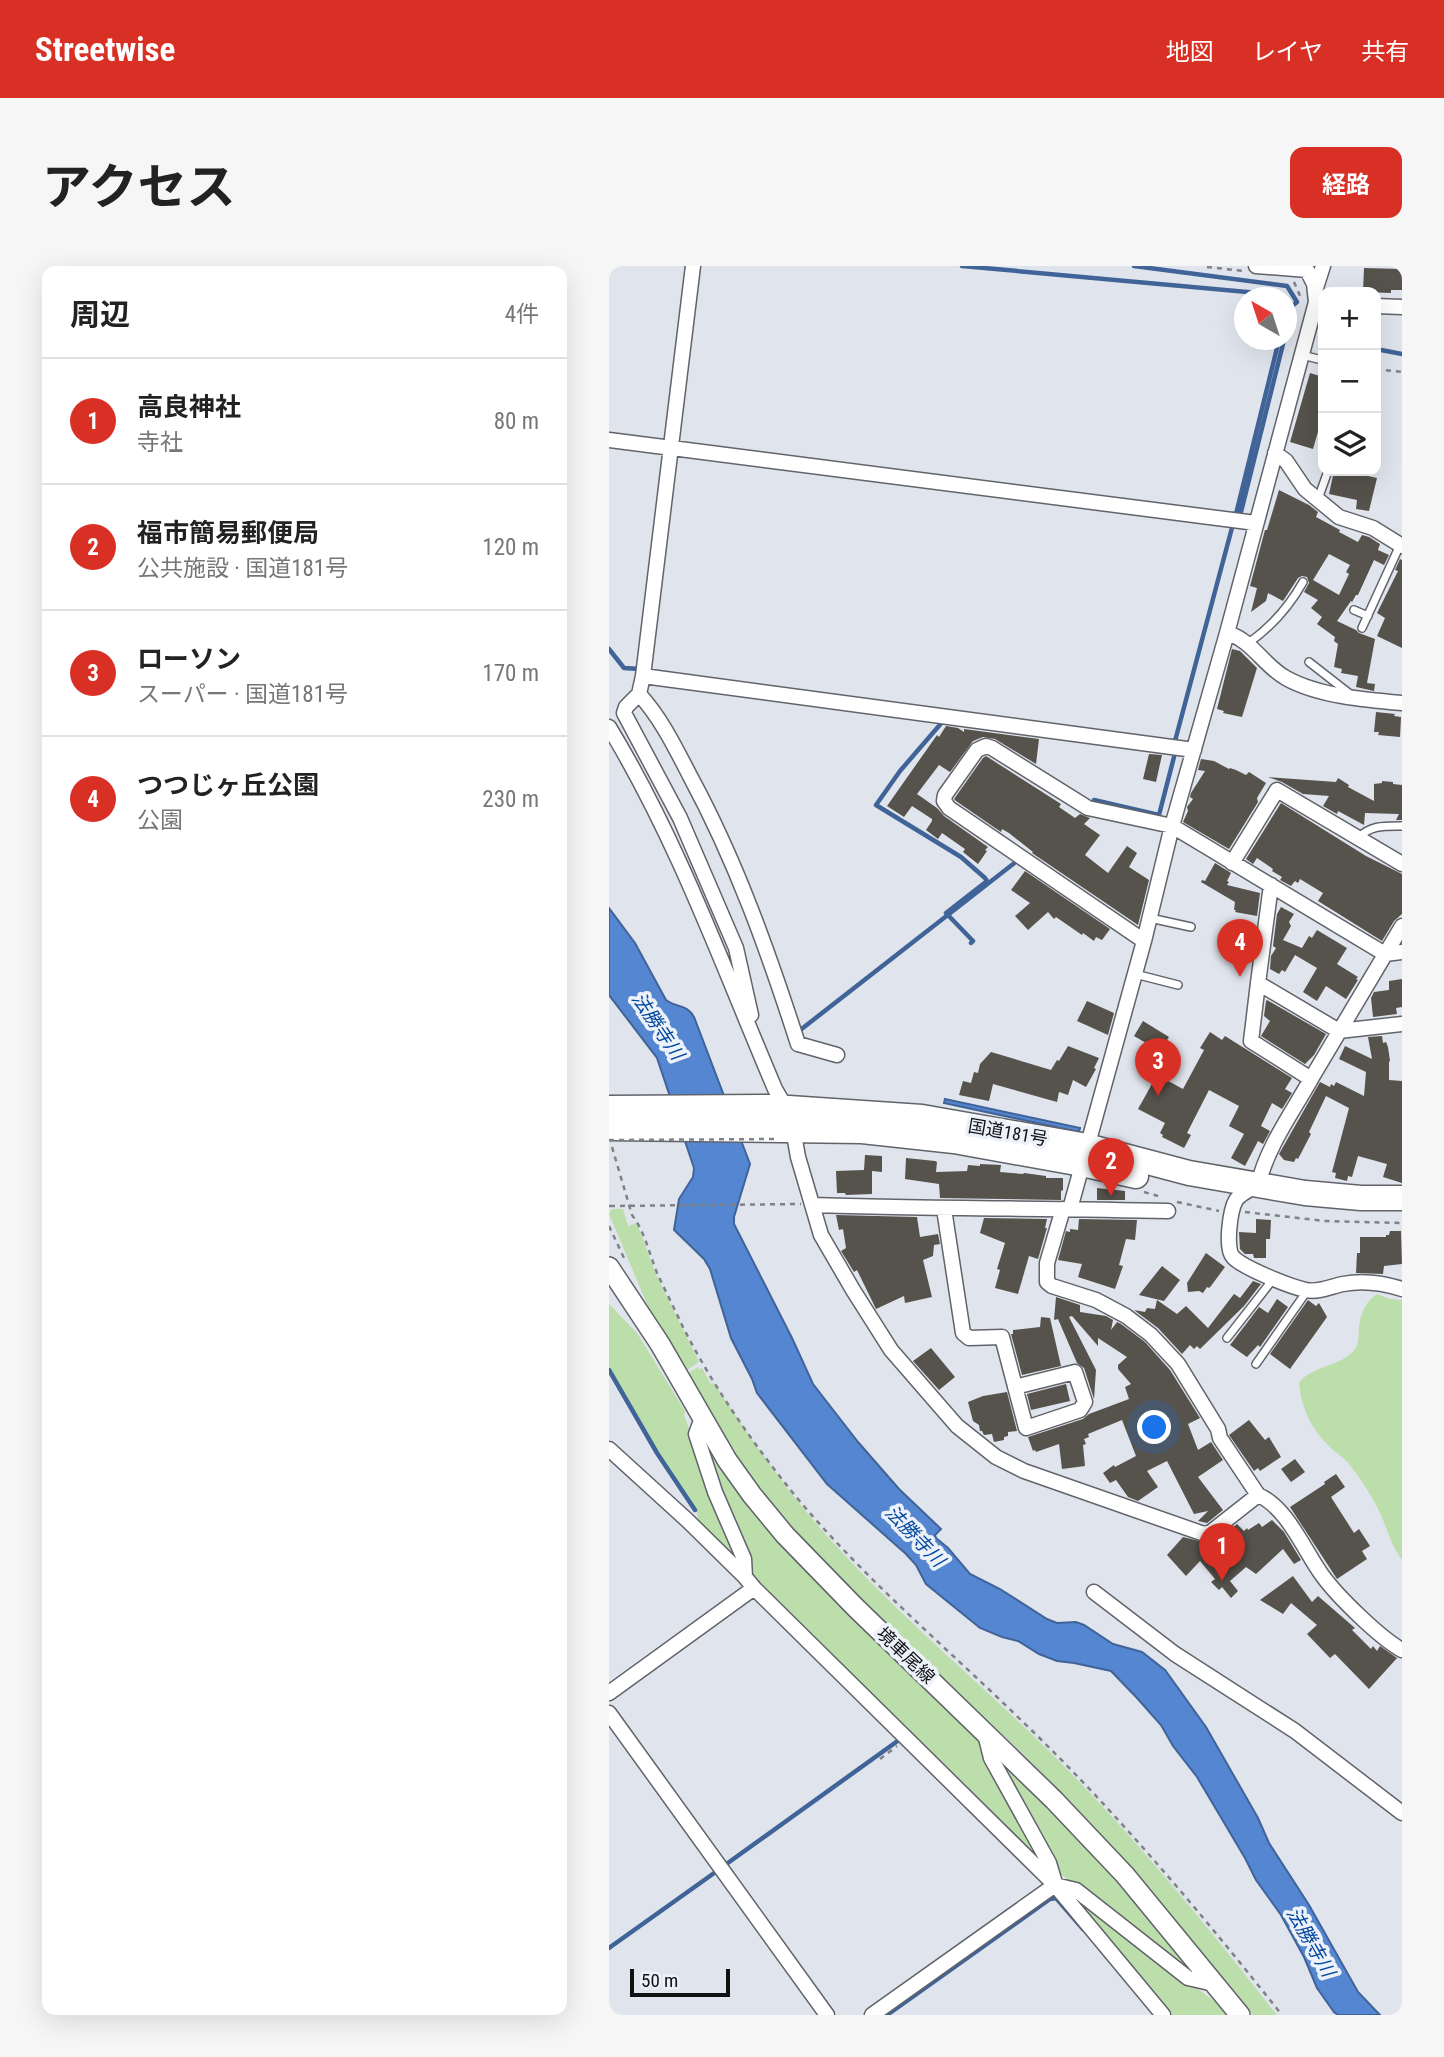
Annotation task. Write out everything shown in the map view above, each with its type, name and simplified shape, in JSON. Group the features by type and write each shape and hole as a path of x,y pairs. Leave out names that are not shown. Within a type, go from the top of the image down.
{"highway":[{"name":"国道181号","path":"609,1108 781,1122"},
{"name":"国道181号","path":"609,1129 922,1117 1085,1155 1189,1173 1240,1201 1327,1212 1402,1212"},
{"name":"国道181号","path":"1240,1201 1305,1193 1361,1198 1402,1198"}],"main road":[{"name":"境車尾線","path":"609,1267 660,1344 727,1460 785,1535 855,1607 1054,1800 1125,1875 1240,2015"}],"street":[{"path":"694,266 643,676 639,694 626,707 624,713 680,818 736,948 751,1018 749,1029"},
{"path":"1323,266 1302,355 1172,826 1144,941 1085,1155 1047,1263 1047,1282 1096,1300 1126,1316 1151,1335 1178,1364 1218,1429 1220,1438 1258,1495 1278,1508 1323,1577 1381,1636 1402,1650"},
{"path":"1251,268 1307,270 1314,284 1314,300"},
{"path":"1381,306 1402,307"},
{"path":"609,439 1256,523"},
{"path":"1275,453 1286,461 1305,489 1339,517 1373,528 1401,545"},
{"path":"1227,633 1237,635 1273,669 1304,686 1354,699 1402,703"},
{"path":"643,676 1193,750"},
{"path":"639,694 664,727 707,807 742,884 771,960 798,1044 837,1055"},
{"path":"609,727 637,773 685,875 778,1097 781,1122 798,1157 807,1205 821,1236 891,1350 957,1426 996,1457 1024,1471 1204,1534 1211,1532 1258,1495"},
{"path":"1144,941 949,808 944,801 945,795 977,750 986,746 1088,808 1172,826 1385,954 1402,952"},
{"path":"1233,863 1277,790 1402,864"},
{"path":"1271,885 1251,1041 1311,1079"},
{"path":"1402,926 1273,1144 1262,1168 1240,1201 1234,1203 1228,1247 1230,1255 1237,1261 1307,1290 1355,1283 1387,1284 1402,1289"},
{"path":"1258,983 1339,1031 1402,1024"},
{"path":"807,1205 1067,1209 1168,1204"},
{"path":"944,1209 963,1333 969,1338 1002,1337 1025,1428 1080,1409 1086,1402 1075,1372 1015,1387"},
{"path":"702,1418 696,1434 715,1492 744,1559 749,1583"},
{"path":"609,1450 678,1511 1055,1885 1163,2015"},
{"path":"609,1693 749,1583"},
{"path":"1094,1592 1175,1654 1295,1731 1402,1813"},
{"path":"609,1713 827,2015"},
{"path":"983,1730 992,1758 1049,1863 1055,1885"},
{"path":"872,2015 1055,1885 1076,1890 1188,1978 1214,1984"}],"lane":[{"path":"1302,355 1318,359"},
{"path":"1318,499 1326,476"},
{"path":"1362,628 1401,545"},
{"path":"1247,644 1259,636 1287,607 1303,582"},
{"path":"1354,610 1368,616"},
{"path":"1309,662 1354,699"},
{"path":"1358,838 1365,831 1378,826 1402,826"},
{"path":"1150,918 1191,927"},
{"path":"1135,974 1178,985"},
{"path":"1227,1338 1274,1278"},
{"path":"1255,1364 1307,1290"}],"path":[{"path":"1207,267 1251,268"},
{"path":"1286,275 1314,300"},
{"path":"1381,370 1402,372"},
{"path":"781,1122 609,1139 632,1215 639,1224 684,1328 712,1377 763,1454 835,1542 893,1601 1023,1721 1113,1813 1282,2015"},
{"path":"1136,1189 1168,1204 1197,1208 1240,1201 1325,1221 1402,1223"},
{"path":"610,1206 807,1205"},
{"path":"880,1759 907,1739"}],"green space":[{"path":"612,1209 623,1209 628,1226 637,1223 655,1272 699,1362 684,1372 647,1304 609,1214"},
{"path":"1377,1294 1402,1300 1402,1560 1364,1484 1312,1425 1302,1401 1299,1383 1311,1373 1343,1359 1355,1349 1362,1313"},
{"path":"609,1304 637,1333 685,1411 684,1415 740,1563 700,1527 696,1509 672,1474 609,1367"},
{"path":"698,1367 699,1370 702,1368 711,1384 714,1383 782,1481 827,1536 882,1594 1086,1788 1170,1883 1277,2015 1253,2015 1085,1818 1022,1753 844,1583 777,1512 734,1455 685,1375"},
{"path":"705,1444 755,1515 822,1588 974,1733 1046,1866 754,1581"},
{"path":"997,1755 1121,1886 1191,1969 1190,1972 1058,1872"},
{"path":"1071,1894 1222,2007 1229,2015 1172,2015"}],"water":[{"name":"法勝寺川","path":"609,908 635,943 666,1000 685,1008 694,1017 750,1164 734,1224 813,1384 899,1489 941,1529 935,1535 936,1538 970,1574 1000,1589 1047,1619 1057,1623 1076,1622 1084,1625 1113,1644 1142,1652 1165,1670 1206,1727 1258,1818 1269,1843 1309,1905 1358,1992 1380,2015 1338,2015 1334,2012 1317,1988 1281,1915 1256,1880 1197,1777 1161,1725 1111,1671 1057,1661 1018,1641 980,1628 926,1584 916,1565 906,1554 827,1484 757,1393 731,1338 710,1269 704,1259 674,1230 679,1199 693,1177 694,1168 657,1058 609,995"},
{"path":"945,1099 1080,1128 1079,1132 944,1103"}],"building":[{"path":"1364,268 1402,269 1402,290 1381,293 1381,287 1363,287"},
{"path":"1310,373 1318,375 1318,432 1313,449 1290,442"},
{"path":"1333,476 1377,478 1369,511 1356,509 1357,500 1329,494"},
{"path":"1279,490 1309,505 1318,512 1316,517 1340,530 1339,532 1358,542 1362,535 1369,537 1380,544 1378,550 1389,555 1384,565 1374,560 1358,595 1337,621 1375,639 1367,683 1375,684 1374,691 1356,687 1358,676 1341,673 1342,669 1334,667 1338,644 1334,641 1335,637 1317,624 1322,617 1311,608 1318,600 1304,592 1309,583 1307,577 1298,578 1283,601 1268,593 1266,601 1251,612 1257,588 1250,586","holes":["1329,554 1350,565 1346,572 1349,574 1339,595 1313,580"]},
{"path":"1400,559 1402,648 1377,636 1385,618 1377,613 1398,571 1395,570"},
{"path":"1232,649 1240,651 1257,668 1242,717 1217,709"},
{"path":"1376,712 1401,717 1400,737 1378,735 1379,732 1374,732"},
{"path":"946,726 964,732 964,729 1039,739 1036,764 995,739 983,737 973,741 950,772 939,765 917,794 988,847 978,864 963,852 965,849 942,833 938,839 926,830 932,819 912,806 904,817 887,806"},
{"path":"1149,754 1162,755 1156,782 1143,779"},
{"path":"986,756 1061,804 1059,807 1075,818 1080,814 1090,818 1084,824 1100,835 1085,855 1108,873 1127,846 1137,853 1129,867 1149,880 1138,925 1032,853 1009,833 1002,829 1001,832 954,799"},
{"path":"1201,759 1214,761 1246,775 1249,772 1266,783 1257,798 1258,802 1229,849 1183,822 1187,807 1193,799 1190,797 1191,793 1205,771 1198,770"},
{"path":"1268,777 1336,782 1338,778 1349,785 1348,787 1374,801 1374,784 1382,781 1393,782 1402,785 1402,820 1396,820 1399,814 1365,813 1364,825 1323,806 1329,796 1303,794"},
{"path":"1281,803 1366,856 1402,874 1402,914 1394,921 1382,941 1318,901 1323,893 1300,879 1291,886 1280,880 1282,877 1257,858 1253,864 1246,859"},
{"path":"1215,863 1231,873 1227,885 1260,893 1257,916 1235,912 1235,902 1201,882 1205,881"},
{"path":"1025,871 1110,929 1102,940 1096,937 1094,941 1083,933 1082,935 1056,917 1054,919 1048,912 1028,930 1015,916 1030,903 1011,890"},
{"path":"1281,907 1294,914 1283,940 1302,948 1309,936 1312,938 1317,930 1347,948 1337,964 1358,977 1358,980 1346,999 1326,986 1317,1001 1303,992 1317,968 1295,955 1285,972 1282,970 1279,974 1270,969 1271,956 1276,948 1273,946 1277,914"},
{"path":"1402,979 1402,1007 1396,1008 1397,1014 1373,1017 1371,998 1374,992 1389,990 1389,981"},
{"path":"1267,1000 1326,1034 1314,1055 1305,1064 1261,1036 1270,1021 1264,1016"},
{"path":"1087,1001 1114,1013 1108,1035 1077,1021"},
{"path":"1143,1021 1169,1037 1160,1051 1134,1036"},
{"path":"1210,1032 1222,1040 1225,1036 1292,1078 1285,1089 1292,1093 1282,1109 1272,1103 1261,1126 1270,1131 1263,1144 1258,1141 1245,1166 1231,1158 1244,1134 1229,1126 1239,1106 1209,1090 1187,1133 1191,1135 1184,1148 1162,1137 1160,1133 1165,1123 1138,1109 1157,1075 1183,1089 1204,1050 1200,1048"},
{"path":"1382,1036 1383,1043 1386,1042 1388,1047 1389,1080 1402,1081 1402,1183 1383,1177 1387,1164 1358,1156 1352,1177 1348,1176 1347,1181 1335,1178 1336,1173 1332,1172 1349,1108 1326,1096 1298,1159 1294,1162 1284,1160 1279,1154 1320,1082 1330,1087 1336,1082 1364,1096 1366,1072 1339,1059 1345,1046 1372,1059 1368,1037"},
{"path":"1068,1046 1099,1058 1086,1087 1073,1080 1068,1095 1059,1092 1057,1102 993,1084 989,1101 959,1095 963,1081 971,1083 974,1072 978,1073 980,1064 991,1052 1051,1070"},
{"path":"865,1155 882,1156 882,1172 872,1171 872,1194 837,1193 836,1171 864,1170"},
{"path":"906,1158 935,1161 936,1172 967,1171 968,1165 980,1164 1001,1165 1000,1172 1063,1178 1061,1200 940,1198 939,1184 905,1179"},
{"path":"1097,1188 1125,1191 1125,1200 1097,1200"},
{"path":"836,1215 917,1217 920,1237 938,1234 940,1244 934,1245 933,1256 923,1260 932,1297 905,1303 904,1296 876,1309 857,1270 854,1272 841,1251 846,1248 843,1229 839,1230"},
{"path":"984,1218 1047,1219 1038,1259 1029,1256 1018,1294 995,1288 1000,1270 997,1269 1005,1243 980,1233"},
{"path":"1079,1219 1137,1220 1135,1240 1126,1239 1119,1265 1123,1266 1115,1289 1078,1277 1082,1264 1058,1260 1066,1231 1078,1230"},
{"path":"1256,1219 1271,1220 1270,1239 1266,1239 1266,1258 1254,1258 1253,1254 1245,1254 1240,1249 1239,1232 1256,1233"},
{"path":"1390,1231 1401,1231 1402,1264 1384,1266 1383,1274 1356,1273 1360,1237 1386,1237"},
{"path":"1206,1253 1225,1267 1203,1293 1188,1292 1187,1283"},
{"path":"1162,1266 1180,1280 1164,1301 1139,1295"},
{"path":"1253,1281 1261,1284 1244,1306 1200,1349 1197,1346 1194,1349 1190,1345 1182,1354 1158,1328 1134,1310 1145,1312 1147,1308 1155,1309 1157,1300 1177,1314 1186,1306 1208,1328 1234,1294 1240,1298"},
{"path":"1056,1297 1080,1305 1080,1312 1106,1316 1113,1320 1111,1330 1117,1322 1121,1324 1145,1342 1170,1370 1200,1418 1188,1424 1198,1450 1211,1442 1223,1460 1198,1477 1223,1510 1207,1523 1198,1521 1208,1511 1194,1514 1167,1461 1147,1471 1158,1487 1138,1501 1128,1497 1116,1480 1110,1483 1103,1473 1136,1456 1122,1420 1088,1434 1089,1437 1084,1439 1086,1444 1083,1445 1085,1466 1062,1469 1059,1444 1033,1451 1028,1437 1083,1419 1089,1414 1129,1399 1125,1387 1131,1384 1118,1369 1118,1365 1127,1357 1098,1338 1098,1346 1072,1316 1069,1317 1096,1370 1094,1399 1084,1368 1077,1363 1058,1319 1054,1320"},
{"path":"1277,1299 1288,1307 1260,1347 1258,1345 1247,1357 1230,1345 1259,1307 1268,1313"},
{"path":"1308,1300 1316,1306 1319,1303 1327,1317 1290,1369 1270,1354"},
{"path":"1041,1317 1050,1318 1061,1366 1022,1375 1011,1334 1013,1330 1040,1327"},
{"path":"931,1348 955,1377 939,1390 913,1361"},
{"path":"1066,1384 1070,1401 1031,1410 1027,1394"},
{"path":"1007,1392 1017,1431 1008,1432 1004,1440 994,1442 992,1434 984,1435 979,1425 973,1421 968,1402"},
{"path":"1249,1420 1265,1440 1269,1437 1281,1457 1260,1471 1258,1468 1254,1471 1229,1435"},
{"path":"1295,1459 1305,1472 1291,1482 1281,1469"},
{"path":"1336,1474 1345,1487 1331,1497 1354,1533 1359,1529 1370,1546 1362,1551 1367,1559 1337,1579 1290,1507"},
{"path":"1272,1520 1284,1532 1301,1560 1294,1564 1283,1549 1256,1574 1246,1567 1230,1581 1238,1591 1231,1598 1222,1587 1219,1590 1211,1582 1215,1579 1200,1561 1186,1576 1167,1555 1183,1537 1207,1543 1217,1540 1237,1524 1244,1531 1259,1523 1262,1527"},
{"path":"1293,1576 1312,1602 1318,1596 1355,1628 1352,1630 1371,1649 1373,1646 1377,1651 1380,1646 1397,1658 1369,1689 1335,1654 1330,1658 1307,1634 1317,1625 1291,1603 1283,1614 1260,1600"}],"waterway":[{"path":"962,266 1234,291"},
{"path":"1134,266 1288,287"},
{"path":"1232,514 1236,514 1277,350"},
{"path":"1241,512 1282,350"},
{"path":"1381,350 1402,354"},
{"path":"1170,741 1175,741 1233,524"},
{"path":"609,649 624,668 640,669"},
{"path":"944,720 900,771 876,805 961,857 985,878 987,881 946,913 973,941 971,943"},
{"path":"1094,800 1159,815 1174,757"},
{"path":"799,1031 1017,861"},
{"path":"609,1370 657,1453 695,1510"},
{"path":"725,1865 898,1739"},
{"path":"609,1948 717,1871"},
{"path":"887,2015 1050,1899 1056,1898 1083,1929"}],"place":[{"name":"つつじヶ丘公園","path":"1240,977"},
{"name":"ローソン","path":"1158,1096"},
{"name":"福市簡易郵便局","path":"1111,1196"},
{"name":"高良神社","path":"1222,1581"}]}
